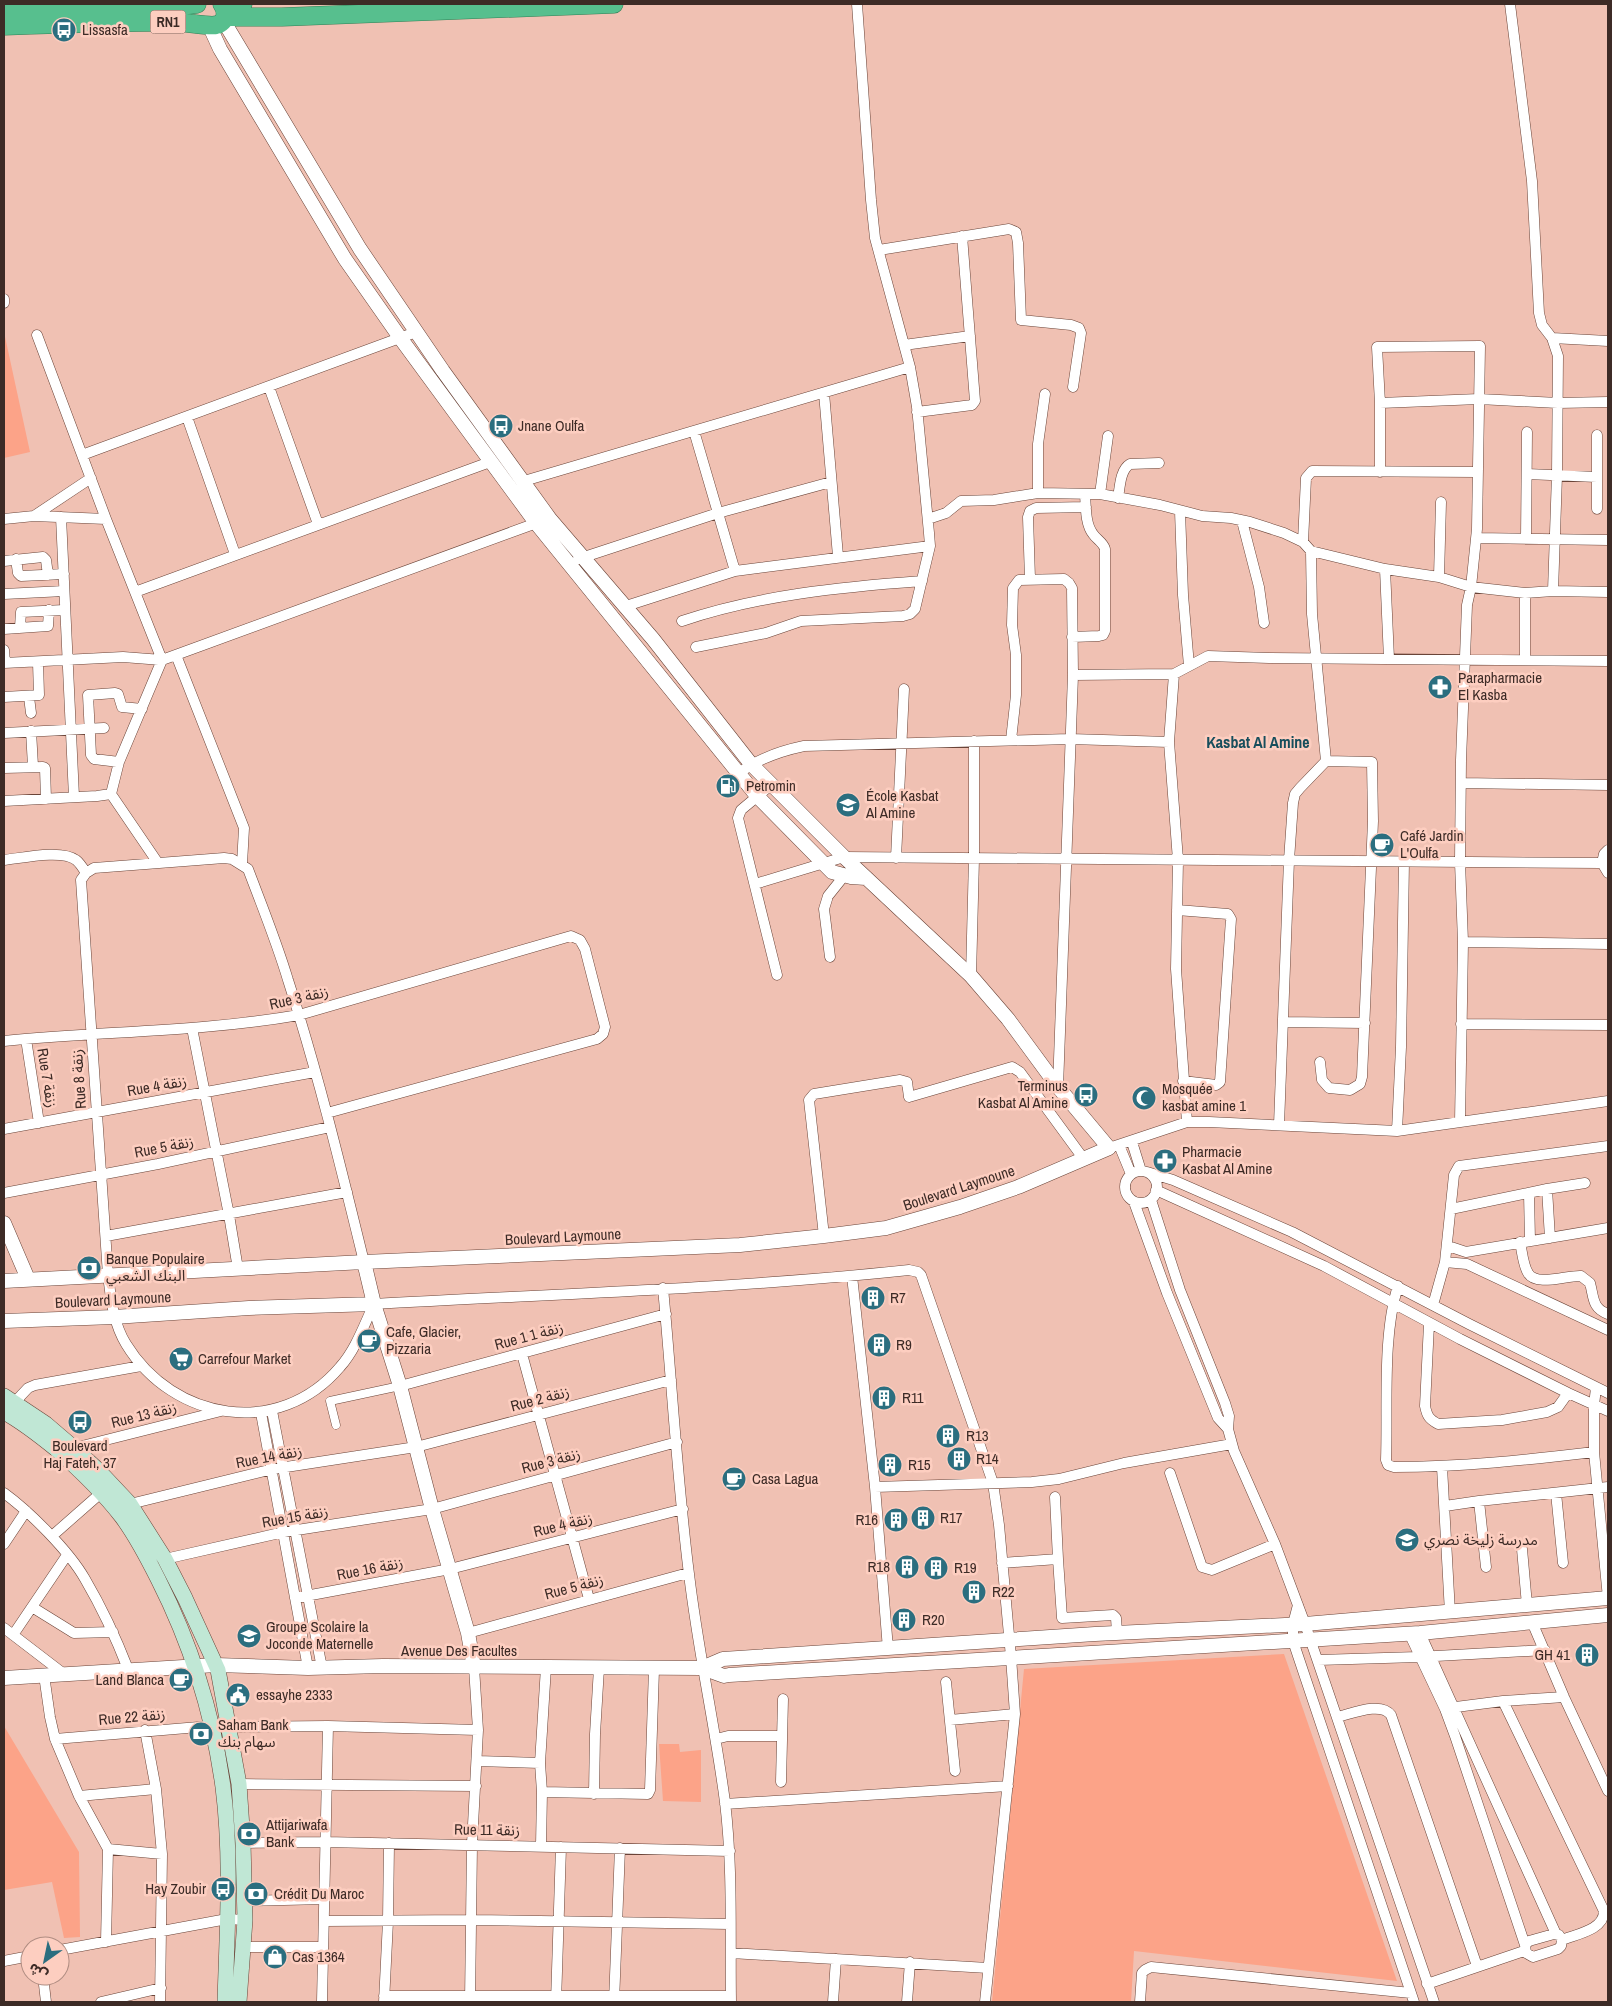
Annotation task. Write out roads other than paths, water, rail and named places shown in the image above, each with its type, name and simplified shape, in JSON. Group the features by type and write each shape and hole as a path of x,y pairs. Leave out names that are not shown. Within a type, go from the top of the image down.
{"highway":[{"name":"RN1","path":"4,11 170,7 197,4"},
{"name":"RN1","path":"220,14 243,4"},
{"name":"RN1","path":"4,26 134,8 175,22 220,14 282,17 418,8 614,4"}],"main road":[{"path":"6,1408 46,1424 98,1470 130,1504 164,1559 216,1665 239,1784 245,1920 239,2002"},
{"path":"6,1408 80,1470 102,1492 140,1543 174,1612 196,1666 211,1726 223,1787 227,1853 225,2002"}],"street":[{"path":"696,646 766,633 801,621 903,616 910,614 915,609 930,546 928,518 917,412 910,367 879,250 871,200 857,4"},
{"path":"1510,4 1532,181 1539,313 1542,325 1552,338 1558,356 1556,539 1553,591"},
{"path":"220,14 360,249 416,332 550,519 582,558 626,606 752,764 844,857 971,976 1008,1019 1058,1087 1114,1147 1130,1174"},
{"path":"220,14 220,49 305,192 346,259 490,462 536,523 757,796 832,872 844,876 866,878"},
{"path":"305,192 320,184"},
{"path":"879,250 1009,229 1016,232 1019,250 1021,320 1071,325 1079,328 1081,333 1073,388"},
{"path":"917,412 974,403 962,236"},
{"path":"82,455 416,332"},
{"path":"37,335 106,519 162,660 119,762 112,794 158,863"},
{"path":"904,345 970,336"},
{"path":"1552,338 1608,341"},
{"path":"1380,472 1380,403 1376,346 1480,346 1476,538 1468,605 1461,783 1460,862 1463,942 1460,1122"},
{"path":"524,481 910,367"},
{"path":"269,387 318,524"},
{"path":"824,393 838,556"},
{"path":"1038,494 1038,444 1045,394"},
{"path":"1380,403 1479,399 1558,403 1608,402"},
{"path":"187,417 235,554"},
{"path":"694,431 735,571"},
{"path":"1526,539 1528,432"},
{"path":"1597,509 1598,435"},
{"path":"1100,494 1108,436"},
{"path":"135,592 490,462"},
{"path":"1118,498 1126,466 1130,464 1159,463"},
{"path":"1303,542 1306,478 1312,471 1478,472"},
{"path":"1527,474 1597,477"},
{"path":"34,516 91,478"},
{"path":"569,563 718,513 831,482"},
{"path":"928,518 946,513 961,501 994,500 1038,494 1100,494 1160,505 1180,511 1242,521 1284,533 1303,542 1311,551 1385,569 1439,578 1471,587 1525,593 1553,591 1608,592"},
{"path":"1072,637 1099,636 1103,635 1105,631 1105,550 1103,544 1088,526 1085,494"},
{"path":"1439,578 1441,502"},
{"path":"1030,579 1028,516 1030,511 1036,508 1086,507"},
{"path":"1180,511 1183,595 1190,666"},
{"path":"4,518 34,516 106,519"},
{"path":"61,517 74,798"},
{"path":"4,650 4,663 124,658 162,660 550,519"},
{"path":"1242,521 1259,586 1264,623"},
{"path":"1476,538 1608,540"},
{"path":"626,606 735,571 838,556 930,546"},
{"path":"1311,551 1312,614 1326,761"},
{"path":"4,561 43,557 46,560 48,575"},
{"path":"16,559 18,573 21,576 64,574"},
{"path":"1385,569 1389,659"},
{"path":"1011,740 1016,695 1016,655 1012,625 1013,588 1019,580 1064,580 1072,588 1073,675 1058,1087"},
{"path":"682,621 719,610 800,594 848,587 922,581"},
{"path":"4,594 64,592"},
{"path":"1525,593 1526,660"},
{"path":"4,629 48,626 49,610"},
{"path":"20,628 21,612 65,610"},
{"path":"176,655 244,828 242,864"},
{"path":"1073,675 1174,674 1208,656 1608,660"},
{"path":"4,698 29,697 40,693 38,662"},
{"path":"1174,674 1169,742 1178,860 1176,969 1187,1122"},
{"path":"896,858 904,689"},
{"path":"119,762 93,757 87,698 89,694 115,693 118,694 122,707 142,709"},
{"path":"29,697 31,713"},
{"path":"4,733 104,728"},
{"path":"31,731 33,766"},
{"path":"739,773 778,751 804,746 1070,739 1169,742"},
{"path":"971,976 974,741"},
{"path":"1278,1125 1289,860 1295,794 1326,761 1372,762 1373,821 1362,1077 1360,1084 1350,1090 1329,1088 1322,1080 1320,1062"},
{"path":"4,768 40,766 45,768 46,799"},
{"path":"1461,783 1608,785"},
{"path":"772,784 741,810 738,818 777,975"},
{"path":"4,801 74,798 112,794"},
{"path":"1608,850 1604,854 1602,863 1608,873"},
{"path":"4,860 59,855 70,856 78,861 83,876 94,868 224,858 242,864 248,869 288,978 327,1112 374,1304 400,1386 432,1509 468,1633 474,1667 478,1730 472,1844 470,1999"},
{"path":"755,884 844,857 1602,863"},
{"path":"1396,1131 1401,1047 1404,861"},
{"name":"Rue 8 زنقة","path":"83,876 96,1111 108,1275 114,1317 125,1343 141,1366 158,1383 176,1395 200,1405 222,1411"},
{"path":"830,957 824,908 828,896 844,876"},
{"path":"1177,910 1228,914 1231,919 1220,1082 1216,1085 1183,1082"},
{"name":"Rue 3 زنقة","path":"4,1041 263,1022 299,1015 571,936 580,940 585,949 605,1027 603,1034 597,1039 327,1112"},
{"path":"1463,942 1608,944"},
{"path":"1283,1022 1364,1023"},
{"path":"1461,1024 1608,1025"},
{"path":"192,1028 238,1269"},
{"name":"Rue 7 زنقة","path":"26,1039 39,1123"},
{"path":"824,1236 809,1100 814,1094 900,1080 907,1082 909,1097 1012,1067 1020,1072 1083,1158"},
{"name":"Rue 4 زنقة","path":"4,1129 315,1072"},
{"path":"1114,1147 1187,1122 1396,1131 1608,1101"},
{"name":"Rue 5 زنقة","path":"4,1193 330,1127"},
{"path":"1132,1142 1144,1171 1155,1179 1156,1190 1150,1200 1140,1203 1134,1202"},
{"path":"1433,1305 1448,1246 1454,1175 1459,1166 1608,1146"},
{"name":"Boulevard Laymoune","path":"4,1281 364,1262 740,1246 824,1236 886,1228 960,1207 1018,1187 1083,1158 1114,1147"},
{"path":"1228,1429 1218,1418 1167,1293 1134,1202 1124,1189 1130,1174 1144,1171 1174,1180 1292,1232 1608,1393"},
{"path":"1451,1208 1585,1183"},
{"path":"1547,1189 1550,1238"},
{"path":"1156,1190 1324,1266 1429,1324 1568,1393 1608,1410"},
{"path":"106,1236 347,1192"},
{"path":"1529,1193 1525,1241 1527,1273 1533,1279 1540,1281 1581,1276 1590,1283 1596,1307 1599,1311 1608,1314"},
{"path":"1140,2002 1142,1973 1151,1967 1412,1998 1293,1641 1299,1624 1298,1605 1275,1544 1232,1444 1228,1429 1229,1416 1225,1403 1180,1290 1150,1200"},
{"path":"4,1223 28,1280"},
{"path":"1448,1246 1466,1252 1608,1228"},
{"path":"1445,1262 1467,1264 1608,1330"},
{"path":"374,1304 852,1276 908,1270 918,1272 921,1276 992,1482 1011,1657 1015,1714 985,2002"},
{"path":"852,1276 875,1487 888,1649"},
{"path":"1398,1286 1392,1304 1388,1350 1386,1460 1388,1465 1394,1467 1442,1467 1498,1463 1594,1452"},
{"path":"389,1843 384,1999 731,1999 730,1851 716,1739 702,1668 688,1573 663,1288"},
{"path":"222,1411 267,1412 296,1401 319,1386 340,1367 354,1347 374,1304"},
{"name":"Boulevard Laymoune","path":"4,1321 114,1317 249,1308 374,1304"},
{"name":"Rue 1 زنقة 1","path":"400,1386 666,1314"},
{"path":"1429,1324 1424,1406 1427,1415 1438,1424 1502,1420 1547,1412 1558,1407 1568,1393"},
{"path":"522,1354 588,1599"},
{"path":"6,1408 28,1388 36,1385 141,1366"},
{"name":"Rue 2 زنقة","path":"416,1447 671,1380"},
{"path":"336,1425 330,1401 400,1386"},
{"path":"702,1668 723,1660 1063,1636 1299,1624 1450,1613 1608,1598 1594,1452 1596,1388"},
{"name":"Rue 13 زنقة","path":"74,1448 222,1411"},
{"path":"267,1412 278,1469 295,1531 307,1596 315,1668"},
{"name":"Rue 3 زنقة","path":"432,1509 677,1442"},
{"path":"875,1487 1032,1482 1059,1479 1124,1463 1232,1444"},
{"name":"Rue 14 زنقة","path":"130,1504 278,1469 416,1447"},
{"path":"1442,1467 1450,1613"},
{"path":"278,1469 284,1532 295,1598 315,1668"},
{"path":"1170,1473 1202,1567 1212,1570 1275,1544"},
{"path":"1445,1506 1608,1487"},
{"path":"52,1536 102,1492"},
{"path":"4,1493 52,1536 84,1577 113,1632 128,1669"},
{"path":"1556,1493 1563,1562"},
{"path":"1055,1497 1063,1636"},
{"path":"1479,1501 1486,1567"},
{"name":"Rue 15 زنقة","path":"164,1559 284,1532 432,1509"},
{"name":"Rue 4 زنقة","path":"450,1569 683,1509"},
{"path":"4,1544 26,1511"},
{"path":"1522,1549 1527,1605"},
{"path":"13,1635 67,1555"},
{"path":"1002,1563 1058,1559"},
{"name":"Rue 16 زنقة","path":"295,1598 450,1569"},
{"name":"Rue 5 زنقة","path":"468,1633 688,1573"},
{"path":"32,1607 74,1633 113,1632"},
{"path":"1062,1618 1113,1615 1116,1618 1118,1633"},
{"path":"702,1668 724,1676 1414,1633 1608,1615"},
{"path":"1532,1622 1564,1697 1608,1791"},
{"path":"1299,1624 1311,1640 1434,2002"},
{"path":"4,1628 64,1674"},
{"path":"1414,1633 1418,1657 1449,1708 1498,1806 1559,1937 1558,1949 1533,1957 1528,1955 1480,1811 1449,1708 1431,1656 1414,1633"},
{"path":"1318,1660 1544,1650"},
{"name":"Avenue Des Facultes","path":"4,1678 216,1665 315,1668 702,1668"},
{"path":"541,1846 542,1792 540,1763 546,1668"},
{"path":"594,1794 599,1668"},
{"path":"542,1792 648,1794 650,1790 654,1669"},
{"path":"44,1675 55,1739 79,1796 108,1849 106,1942"},
{"path":"946,1682 955,1771"},
{"path":"1449,1708 1503,1701 1564,1697"},
{"path":"781,1782 783,1699"},
{"path":"1428,1984 1525,1948 1529,1941 1559,1937 1598,1926 1603,1919 1604,1911 1503,1701"},
{"path":"1337,1717 1376,1708 1384,1709 1391,1715 1477,1966"},
{"path":"950,1720 1015,1714"},
{"name":"Rue 22 زنقة","path":"55,1739 144,1730 211,1726"},
{"path":"228,1726 328,1726 478,1730"},
{"path":"322,2002 328,1726"},
{"path":"144,1730 156,1789 162,1854 160,2002"},
{"path":"716,1739 728,1736 782,1736"},
{"path":"477,1761 540,1763"},
{"path":"239,1784 476,1786"},
{"path":"725,1804 1008,1786"},
{"path":"79,1796 156,1789"},
{"path":"1480,1811 1489,1803 1498,1806"},
{"path":"1486,1829 1497,1830 1505,1821"},
{"name":"Rue 11 زنقة","path":"243,1843 472,1844 730,1851"},
{"path":"556,2000 561,1847"},
{"path":"614,2000 620,1848"},
{"path":"108,1849 162,1854"},
{"path":"244,1900 324,1899"},
{"path":"70,1948 227,1919 245,1920"},
{"path":"324,1921 472,1920 730,1924"},
{"path":"242,1947 323,1947"},
{"path":"731,1953 988,1968"},
{"path":"4,1961 20,1958"},
{"path":"833,2002 836,1959"},
{"path":"907,2002 910,1962"},
{"path":"44,1986 46,2002"},
{"path":"100,2002 161,1988"}],"place":[{"name":"Lissasfa","path":"64,30"},
{"name":"Jnane Oulfa","path":"501,426"},
{"name":"Parapharmacie El Kasba","path":"1440,687"},
{"name":"Petromin","path":"728,786"},
{"name":"École Kasbat Al Amine","path":"848,805"},
{"name":"Café Jardin L'Oulfa","path":"1382,845"},
{"name":"Terminus Kasbat Al Amine","path":"1086,1095"},
{"name":"Mosquée kasbat amine 1","path":"1144,1098"},
{"name":"Pharmacie Kasbat Al Amine","path":"1165,1161"},
{"name":"Banque Populaire البنك الشعبي","path":"89,1268"},
{"name":"R7","path":"873,1298"},
{"name":"Cafe, Glacier, Pizzaria","path":"369,1341"},
{"name":"R9","path":"879,1345"},
{"name":"Carrefour Market","path":"181,1359"},
{"name":"R11","path":"884,1398"},
{"name":"Boulevard Haj Fateh, 37","path":"80,1422"},
{"name":"R13","path":"948,1436"},
{"name":"R14","path":"959,1459"},
{"name":"R15","path":"890,1465"},
{"name":"Casa Lagua","path":"734,1479"},
{"name":"R17","path":"923,1518"},
{"name":"R16","path":"896,1520"},
{"name":"مدرسة زليخة نصري","path":"1407,1540"},
{"name":"R18","path":"907,1567"},
{"name":"R19","path":"936,1568"},
{"name":"R22","path":"974,1592"},
{"name":"R20","path":"904,1620"},
{"name":"Groupe Scolaire la Joconde Maternelle","path":"249,1636"},
{"name":"GH 41","path":"1587,1655"},
{"name":"Land Blanca","path":"181,1680"},
{"name":"essayhe 2333","path":"238,1695"},
{"name":"Saham Bank سهام بنك","path":"201,1734"},
{"name":"Attijariwafa Bank","path":"249,1834"},
{"name":"Hay Zoubir","path":"223,1889"},
{"name":"Crédit Du Maroc","path":"256,1894"},
{"name":"Cas 1364","path":"275,1957"}],"district":[{"name":"Kasbat Al Amine","path":"1258,742"}]}
